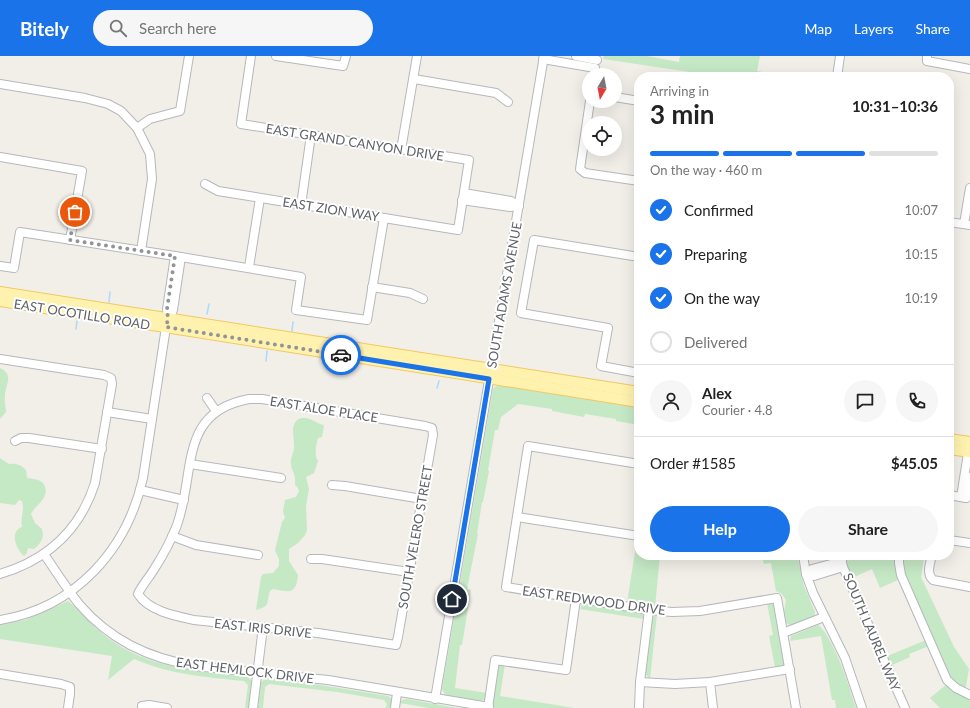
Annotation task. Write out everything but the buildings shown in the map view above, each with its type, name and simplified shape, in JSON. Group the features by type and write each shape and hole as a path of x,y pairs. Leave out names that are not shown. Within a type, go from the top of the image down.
{"main road":[{"name":"EAST OCOTILLO ROAD","path":"0,292 167,323"},
{"name":"EAST OCOTILLO ROAD","path":"0,301 167,323 490,374 634,401"},
{"name":"EAST OCOTILLO ROAD","path":"490,374 634,391"},
{"path":"954,440 969,445"},
{"path":"954,449 969,445"}],"street":[{"path":"137,128 150,119 180,111 189,56"},
{"name":"EAST GRAND CANYON DRIVE","path":"251,56 241,124 469,160 463,196"},
{"path":"276,56 343,66 346,56"},
{"path":"401,150 417,56"},
{"path":"576,56 596,65"},
{"path":"838,72 840,56"},
{"path":"544,58 596,65"},
{"name":"SOUTH ADAMS AVENUE","path":"435,699 544,58"},
{"path":"927,59 970,69"},
{"path":"414,79 496,93 508,102"},
{"path":"0,84 85,98 108,104 121,111 137,128 150,154 152,179 141,251"},
{"path":"622,98 634,100"},
{"path":"589,108 580,169 585,173 634,180"},
{"path":"301,204 311,135"},
{"path":"0,157 82,171 70,240"},
{"name":"EAST ZION WAY","path":"205,184 218,191 458,230 463,196"},
{"path":"954,223 967,225 970,188"},
{"path":"463,196 510,207 519,206"},
{"path":"249,268 260,198"},
{"path":"0,266 14,268 20,232 302,277 296,310 367,320 384,218"},
{"path":"634,256 534,240 521,313 608,328 601,366 634,372"},
{"path":"0,620 30,612 55,601 84,581 97,569 126,528 140,490 167,323 167,309 178,256"},
{"path":"372,287 410,293 423,299"},
{"path":"0,359 104,375 111,378 112,384 95,483 85,509 70,531 44,554 31,562 0,574"},
{"path":"206,398 216,411 207,419 196,437 184,500 172,536 196,545 258,555"},
{"name":"EAST ALOE PLACE","path":"216,411 237,401 249,399 262,400 432,428"},
{"path":"107,412 152,419"},
{"name":"SOUTH VELERO STREET","path":"396,645 433,435 432,428"},
{"path":"15,441 22,438 28,438 102,448"},
{"path":"954,496 966,498 969,445"},
{"path":"634,463 528,446 517,517 634,535"},
{"path":"190,464 281,478"},
{"path":"332,485 422,499"},
{"path":"140,490 184,500"},
{"name":"EAST REDWOOD DRIVE","path":"517,517 506,587 648,610 672,612 700,611 777,598 783,633"},
{"name":"EAST IRIS DRIVE","path":"172,536 158,563 138,594 142,599 154,607 177,617 194,620 325,634 396,645"},
{"path":"954,541 970,543"},
{"name":"EAST HEMLOCK DRIVE","path":"44,554 78,603 96,622 120,640 142,652 165,660 178,663 328,680 489,708"},
{"path":"311,559 322,558 409,572"},
{"path":"803,560 806,574 813,593 845,658 862,708"},
{"path":"899,560 902,575 947,680 956,688 970,695"},
{"path":"931,560 929,574 933,580 970,587"},
{"path":"806,574 812,569 842,561"},
{"name":"SOUTH LAUREL WAY","path":"842,561 905,708"},
{"path":"489,708 496,660 566,670 576,599"},
{"path":"639,708 640,682 648,610"},
{"path":"796,708 783,633 824,618"},
{"path":"253,708 263,628"},
{"path":"640,682 675,684 710,682 790,669"},
{"path":"0,674 61,684 70,687 68,708"},
{"path":"710,682 713,708"},
{"path":"395,708 397,693"},
{"path":"142,707 149,705 167,708"}],"green space":[{"path":"604,56 647,56 679,62 680,56 760,56 757,71 763,72 690,72 603,59"},
{"path":"0,368 7,374 8,380 5,392 6,412 0,419"},
{"path":"500,385 634,405 634,424 616,421 616,419 585,414 584,417 552,411 552,409 518,404 501,417 498,430 495,430 489,471 482,502 478,534 467,589 471,590 462,645 460,645 455,688 487,693 486,698 482,701 446,696 442,689 493,389"},
{"path":"301,418 308,418 324,425 322,437 318,438 316,453 318,461 314,473 306,477 309,489 306,506 307,530 305,535 298,543 289,549 289,561 298,575 296,586 291,591 273,589 270,591 267,604 261,609 256,610 261,577 263,574 273,573 279,566 279,559 275,550 282,522 285,518 283,511 285,500 296,497 299,491 295,485 291,458 294,449 293,427 297,420"},
{"path":"0,458 9,464 17,464 22,467 26,470 27,478 42,482 46,491 45,495 31,514 35,523 42,529 42,538 40,543 34,549 28,548 27,553 24,556 18,549 15,541 18,529 22,527 22,501 19,500 15,505 0,503"},
{"path":"634,558 634,560 660,560 655,607 627,603"},
{"path":"763,560 798,560 804,586 815,612 814,618 791,626 786,623 784,612 786,600 782,594 776,591 771,563 764,564"},
{"path":"845,560 896,560 900,579 880,588 872,569 852,578"},
{"path":"904,560 924,560 921,577 954,647 969,669 965,691 950,677 905,574"},
{"path":"68,601 104,635 137,655 155,662 191,670 248,677 252,681 250,708 245,708 248,685 244,681 175,672 134,659 108,680 112,656 0,639 0,625 25,620"},
{"path":"767,603 773,603 775,607 785,662 783,666 775,667 769,636 773,635"},
{"path":"586,604 640,613 643,614 644,619 580,609 582,605"},
{"path":"657,614 650,679 645,674 651,617"},
{"path":"818,625 826,634 838,658 856,708 836,708 835,700 832,700 821,636 790,641 791,636"},
{"path":"926,640 929,646 909,654 910,657 890,666 885,657"},
{"path":"500,664 505,664 500,696 574,708 492,708 498,667"},
{"path":"265,679 320,685 388,696 393,700 391,708 386,708 387,704 384,700 337,692 269,684 265,687 263,708 258,708 261,682"},
{"path":"947,684 954,692 970,699 970,708 940,708 930,698"},
{"path":"407,699 457,708 429,708 400,703 402,700"}],"waterway":[{"path":"109,302 110,292"},
{"path":"207,314 209,304"},
{"path":"76,329 77,321"},
{"path":"292,331 293,322"},
{"path":"266,361 267,351"},
{"path":"437,388 439,381"}],"way so far":[{"path":"75,212 70,240 175,256 167,309 168,319 166,327 341,355"}],"route":[{"path":"341,355 489,379 452,599"}]}
